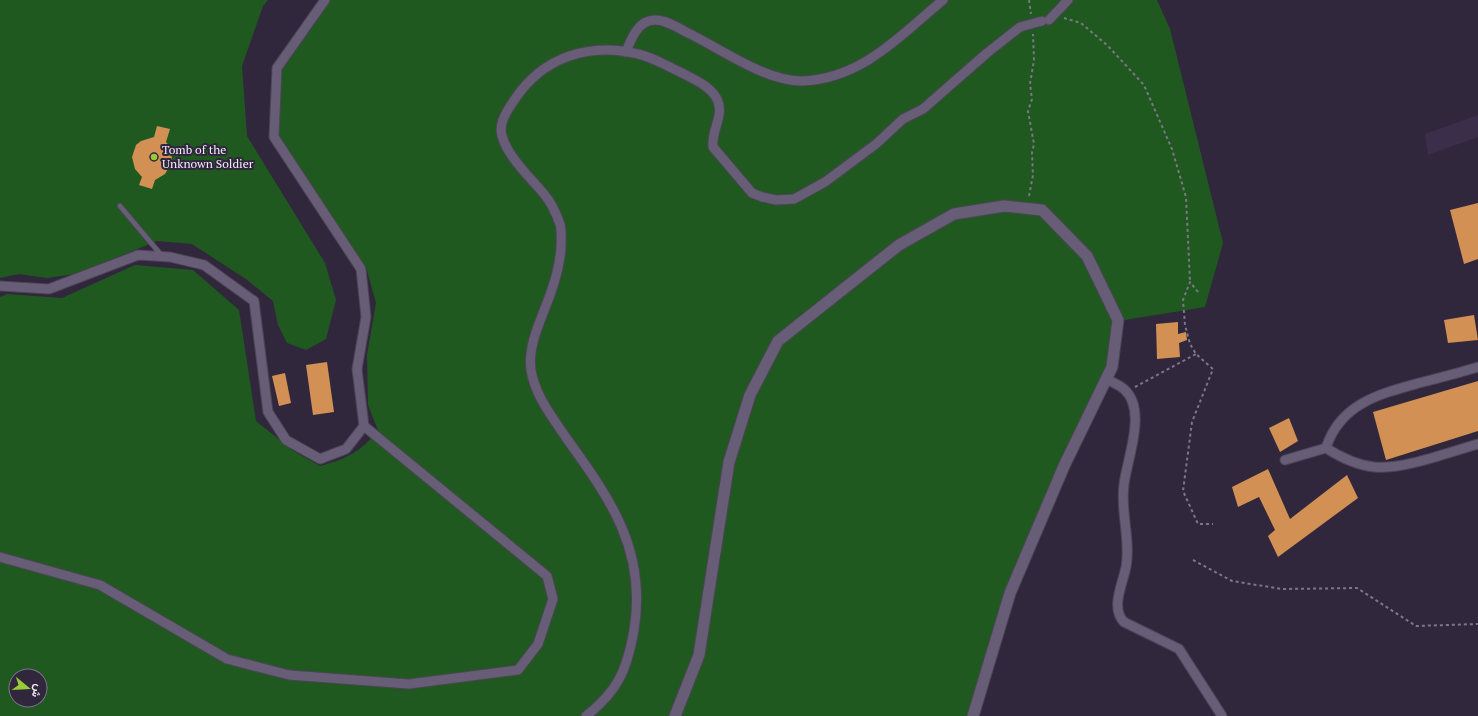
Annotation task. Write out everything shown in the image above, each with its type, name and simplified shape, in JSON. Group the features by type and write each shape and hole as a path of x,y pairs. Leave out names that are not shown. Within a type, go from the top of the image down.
{"street":[{"path":"0,557 100,585 227,659 289,674 409,684 518,670 538,644 553,599 547,576 364,426 357,369 366,317 361,269 274,137 277,68 324,0"},
{"path":"626,52 634,33 647,22 654,20 674,25 746,64 778,78 802,81 819,79 849,70 866,62 913,28 943,0"},
{"path":"586,716 610,695 623,672 634,633 637,609 636,572 632,556 615,513 542,400 531,371 533,345 554,285 558,264 561,228 546,196 513,157 502,137 501,128 510,107 528,81 538,71 564,58 587,52 626,52 640,54 658,61 703,84 712,92 720,107 720,115 712,141 716,152 736,172 746,188 752,193 762,197 786,200 794,199 854,161 903,119 931,103 944,89 1020,27 1045,20 1068,0"},
{"path":"675,716 699,655 729,462 750,395 778,341 899,245 954,214 1004,206 1042,210 1087,256 1118,320 1115,355 1107,379 1064,466 1010,593 972,716"},
{"path":"0,286 49,289 138,255 162,256 204,265 254,301 268,412 286,440 320,459 346,449 364,426"},
{"path":"1326,448 1330,434 1340,420 1362,403 1373,397 1478,367"},
{"path":"1107,379 1126,391 1134,404 1135,425 1124,485 1128,553 1120,593 1118,612 1119,618 1124,622 1179,649 1222,716"},
{"path":"1285,460 1326,448 1355,463 1374,467 1390,467 1418,461 1478,444"}],"lane":[{"path":"120,206 162,256"}],"path":[{"path":"1029,0 1034,60 1030,84 1032,99 1028,111 1034,144 1032,153 1033,175 1029,196"},
{"path":"1045,20 1063,18 1081,23 1108,46 1144,85 1172,149 1186,197 1190,282 1183,300 1185,324 1190,344 1196,354 1213,369 1192,422 1183,491 1198,524 1213,524"},
{"path":"1190,282 1198,292"},
{"path":"1126,391 1154,378 1196,354"},
{"path":"1193,560 1232,580 1282,589 1356,588 1416,626 1478,624"}],"shaded area":[{"path":"1478,115 1478,137 1428,155 1425,134"}],"green space":[{"path":"0,0 268,0 263,6 242,66 247,136 325,263 336,300 326,339 306,350 287,343 278,325 273,301 246,279 192,244 157,241 75,274 47,278 19,274 0,278"},
{"path":"325,0 1157,0 1170,29 1223,243 1205,307 1118,321 1115,355 1049,498 973,716 0,716 0,297 7,294 62,298 135,265 193,270 239,310 256,421 292,450 320,466 338,461 352,454 372,438 378,430 368,405 367,355 376,303 366,267 274,137 277,68"}],"building":[{"path":"157,126 170,129 166,142 171,148 172,162 165,174 155,180 152,189 139,185 142,177 135,169 132,157 136,145 141,141 154,137"},
{"path":"1478,203 1478,259 1464,264 1450,210"},
{"path":"1474,315 1478,340 1448,343 1444,320"},
{"path":"1178,322 1178,334 1186,332 1187,340 1179,343 1180,357 1157,359 1156,324"},
{"path":"327,362 334,412 313,415 306,365"},
{"path":"285,373 291,403 279,406 272,376"},
{"path":"1478,381 1478,431 1386,460 1373,412"},
{"path":"1289,418 1298,441 1280,452 1269,428"},
{"path":"1268,469 1290,519 1347,475 1358,498 1278,557 1268,536 1275,530 1259,497 1238,507 1232,487"}],"place":[{"name":"Tomb of the Unknown Soldier","path":"154,157"}]}
